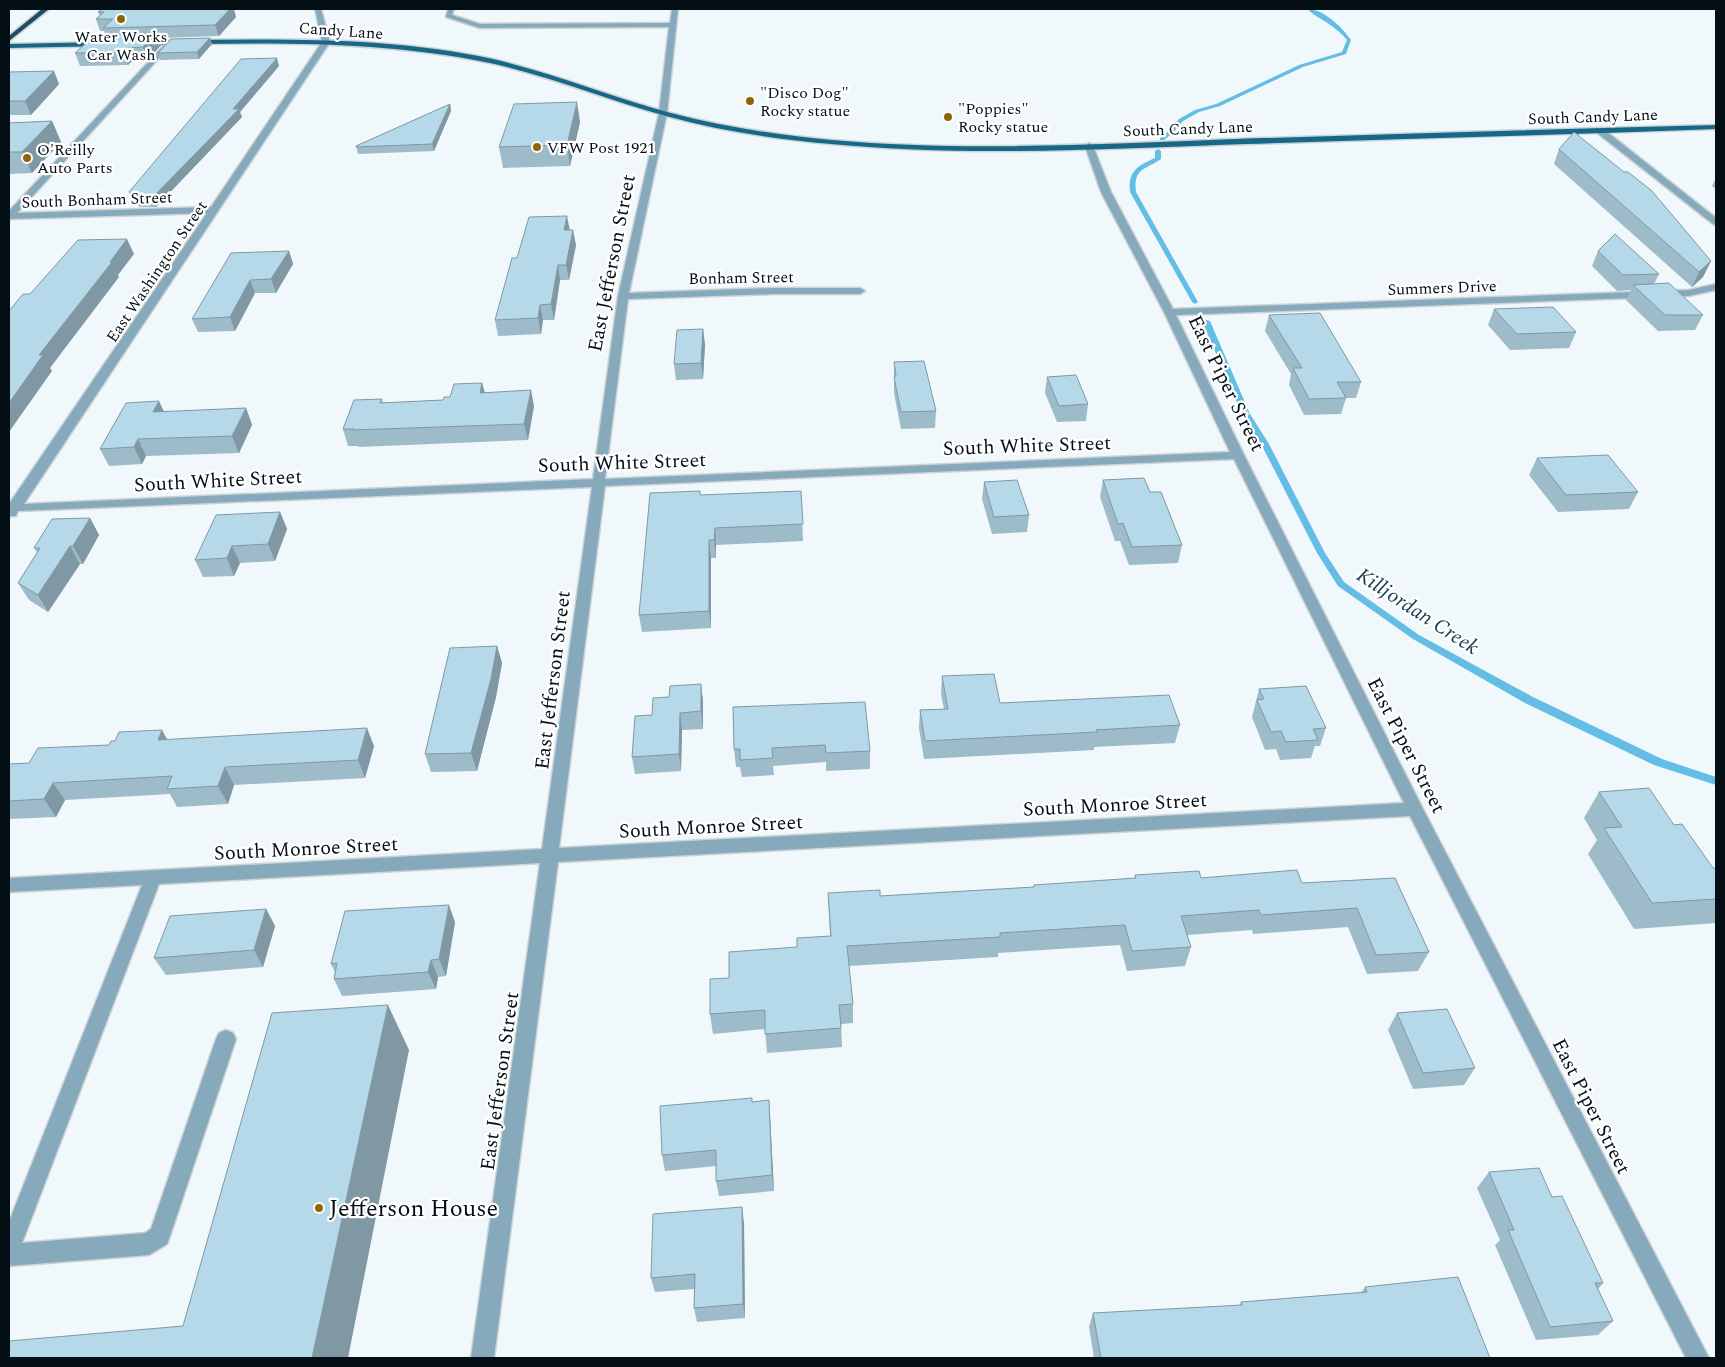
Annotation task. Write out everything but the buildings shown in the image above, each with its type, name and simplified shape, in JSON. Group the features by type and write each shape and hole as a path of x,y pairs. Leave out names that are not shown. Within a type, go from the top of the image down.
{"highway":[{"path":"9,39 46,9"}],"main road":[{"name":"Candy Lane","path":"131,43 265,40 326,42 425,50 526,70 663,113"},
{"path":"9,46 112,44"},
{"name":"South Candy Lane","path":"663,113 717,126 776,136 890,147 990,148 1089,146 1716,127"}],"street":[{"path":"318,9 326,42"},
{"path":"451,9 448,16 480,26 673,26"},
{"name":"East Jefferson Street","path":"483,1358 600,481 622,296 663,113 675,9"},
{"path":"9,216 169,42"},
{"name":"East Washington Street","path":"11,511 215,210 326,42"},
{"path":"1599,130 1716,222"},
{"name":"East Piper Street","path":"1089,146 1106,192 1169,312 1238,455 1415,809 1698,1358"},
{"name":"South Bonham Street","path":"9,216 215,210"},
{"name":"Summers Drive","path":"1169,312 1689,293 1716,287"},
{"name":"Bonham Street","path":"622,296 773,291 860,292"},
{"name":"South White Street","path":"11,511 600,481 1238,455"},
{"name":"South Monroe Street","path":"9,885 1415,809"},
{"path":"9,1249 153,878"},
{"path":"9,1255 149,1244 160,1236 226,1038"}],"waterway":[{"path":"1162,139 1181,120 1197,111 1218,105 1301,66 1344,53 1349,40 1331,22 1309,9"},
{"name":"Killjordan Creek","path":"1158,151 1158,159 1146,164 1135,174 1132,185 1133,192 1195,302"},
{"name":"Killjordan Creek","path":"1206,321 1246,414 1265,444 1321,553 1341,584 1416,637 1529,700 1658,762 1716,781"}],"place":[{"name":"Water Works Car Wash","path":"121,19"},
{"name":"\"Disco Dog\" Rocky statue","path":"750,101"},
{"name":"\"Poppies\" Rocky statue","path":"948,117"},
{"name":"VFW Post 1921","path":"537,147"},
{"name":"O'Reilly Auto Parts","path":"27,158"},
{"name":"Jefferson House","path":"319,1208"}]}
